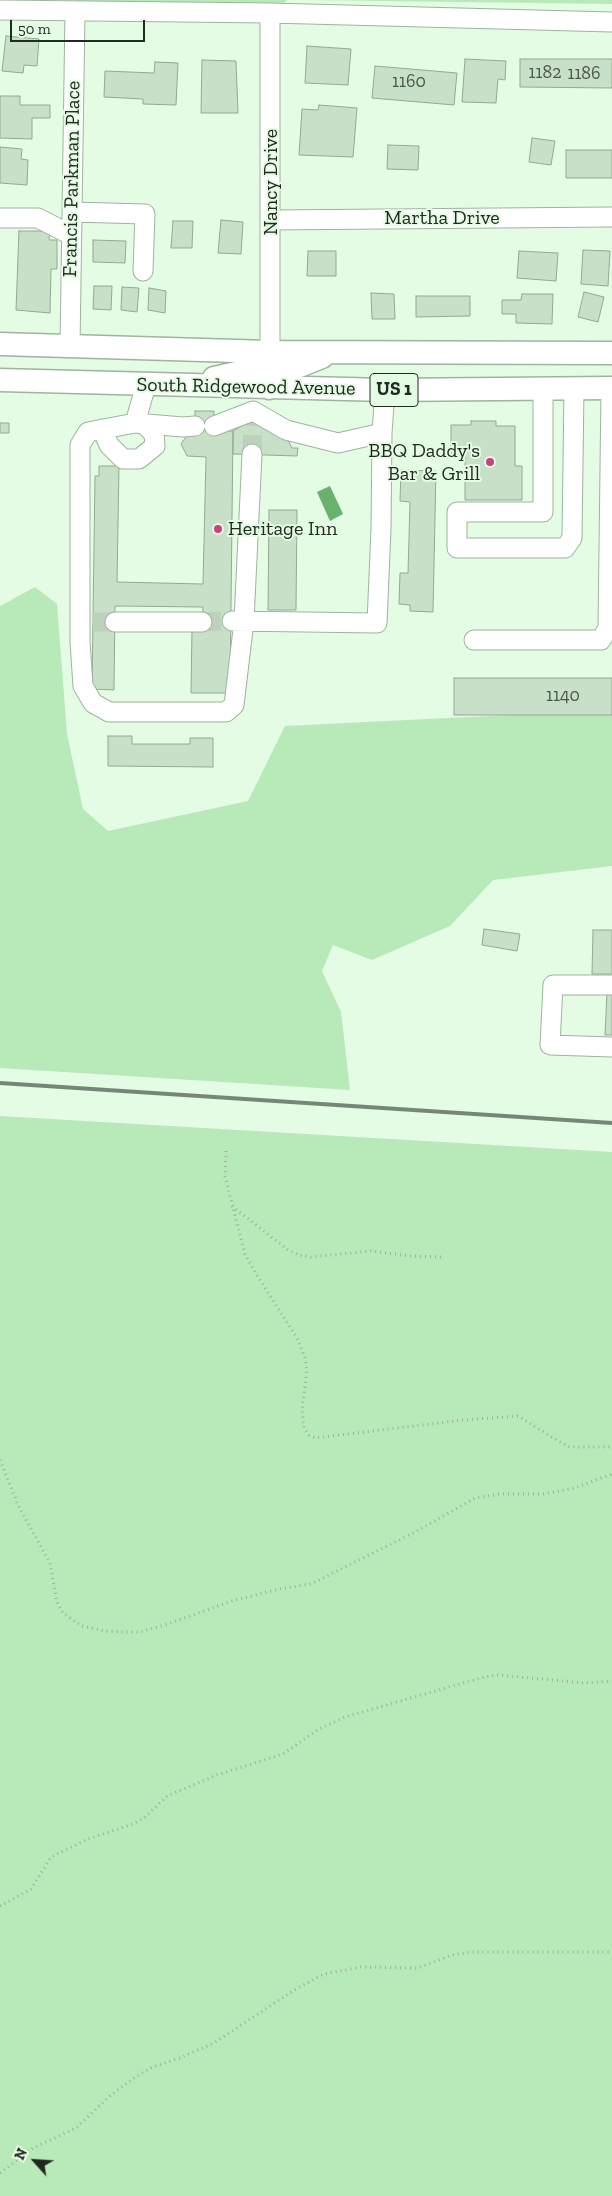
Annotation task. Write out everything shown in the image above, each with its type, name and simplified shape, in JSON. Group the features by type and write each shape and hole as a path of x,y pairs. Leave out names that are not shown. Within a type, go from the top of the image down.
{"main road":[{"name":"South Ridgewood Avenue","path":"0,344 270,352 612,354"},
{"path":"176,386 259,368 266,362 270,352"},
{"path":"262,388 282,373 333,352"},
{"name":"South Ridgewood Avenue","path":"0,380 385,390 611,388"}],"street":[{"path":"0,10 270,12 612,22"},
{"name":"Francis Parkman Place","path":"70,347 75,12"},
{"name":"Nancy Drive","path":"270,12 272,220 270,352"},
{"path":"72,212 145,214 143,270"},
{"name":"Martha Drive","path":"272,220 612,217"},
{"path":"0,218 38,218 71,235"},
{"path":"139,423 146,385"},
{"path":"253,415 262,388"},
{"path":"543,388 543,512 457,512 457,548 565,548 572,538 574,388"},
{"path":"474,640 601,640 608,628 611,388"},
{"path":"237,621 377,624 382,433 385,390"},
{"path":"214,426 253,415 286,430 338,443 382,433"},
{"path":"102,430 109,445 123,459 139,459 155,446 154,434 139,423"},
{"path":"195,426 182,427 139,423 88,432 80,445 87,622 82,686 93,703 109,712 226,712 234,705 237,621 252,454"},
{"path":"115,622 202,622"},
{"path":"612,986 553,986 550,1045 612,1047"}],"path":[{"path":"226,1151 225,1176 245,1254 296,1338 305,1358 307,1371 302,1410 304,1428 309,1435 315,1438 463,1420 518,1416 558,1442 570,1446 612,1447"},
{"path":"232,1206 288,1250 299,1255 311,1257 371,1251 410,1256 442,1257"},
{"path":"0,1460 19,1506 50,1563 57,1602 63,1613 82,1626 105,1631 122,1632 139,1632 162,1626 232,1601 279,1589 311,1584 417,1531 475,1498 500,1494 542,1494 575,1488 612,1474"},
{"path":"0,1906 31,1890 51,1857 88,1839 133,1824 144,1818 167,1796 217,1775 282,1754 320,1729 345,1717 484,1677 497,1675 585,1683 612,1682"},
{"path":"0,2173 33,2148 76,2128 112,2094 140,2074 152,2067 180,2058 214,2043 296,1989 324,1974 361,1966 418,1968 452,1955 471,1952 612,1952"}],"shaded area":[{"path":"74,0 287,0 282,4 77,2"},
{"path":"308,0 612,0 612,4"},
{"path":"330,486 343,514 330,521 317,492"},
{"path":"35,587 57,604 67,734 83,809 108,831 248,801 285,726 612,710 612,866 493,880 450,926 372,960 333,945 322,971 341,1012 350,1090 0,1068 0,606"},
{"path":"0,1116 612,1152 612,2196 0,2196"}],"building":[{"path":"6,36 39,39 37,66 24,65 23,73 2,71"},
{"path":"307,46 351,49 348,85 305,83"},
{"path":"465,59 506,61 505,80 498,79 496,103 462,102"},
{"path":"520,59 612,59 612,88 520,87"},
{"path":"202,60 236,61 238,113 201,113"},
{"path":"155,62 178,63 176,105 143,104 143,99 104,97 105,71 154,73"},
{"path":"375,66 457,73 454,105 372,98"},
{"path":"0,96 20,96 20,105 50,105 50,118 32,118 32,139 0,138"},
{"path":"319,105 357,108 353,157 299,155 302,109 318,110"},
{"path":"532,138 555,141 551,165 529,162"},
{"path":"388,145 419,146 418,170 387,169"},
{"path":"0,147 22,149 21,159 28,160 27,185 0,183"},
{"path":"566,150 612,150 612,178 566,178"},
{"path":"221,220 243,222 241,254 218,253"},
{"path":"173,221 193,221 192,248 171,248"},
{"path":"19,231 50,231 49,240 57,240 57,269 51,269 50,313 16,310"},
{"path":"93,240 126,241 125,263 93,262"},
{"path":"583,250 610,251 608,286 581,284"},
{"path":"308,251 336,251 336,276 307,276"},
{"path":"519,251 558,253 556,281 517,278"},
{"path":"94,286 112,286 111,310 93,309"},
{"path":"122,287 139,288 137,312 121,310"},
{"path":"149,288 166,291 165,313 148,310"},
{"path":"584,292 604,297 598,322 578,317"},
{"path":"371,293 394,294 395,319 372,319"},
{"path":"522,294 553,294 552,324 516,323 516,314 502,314 502,300 521,300"},
{"path":"416,296 470,296 470,316 416,317"},
{"name":"Heritage Inn","path":"195,411 214,411 214,431 233,431 230,693 191,693 192,628 202,629 203,607 115,606 114,690 92,689 95,476 99,476 99,466 119,466 117,582 203,584 206,457 187,456 181,444 188,434 195,434"},
{"path":"257,416 289,442 292,448 298,448 297,456 233,454 233,431"},
{"name":"BBQ Daddy's Bar & Grill","path":"471,421 496,421 496,426 515,426 515,466 522,466 522,500 465,500 465,457 451,457 451,425 471,425"},
{"path":"0,423 9,423 9,433 0,433"},
{"path":"401,470 436,471 433,612 410,611 410,605 399,604 400,573 408,573 410,502 400,501"},
{"path":"269,510 297,510 296,610 268,610"},
{"path":"454,678 612,678 612,715 454,715"},
{"path":"108,736 132,736 132,744 190,744 190,738 213,738 213,767 108,766"},
{"path":"484,929 520,934 517,951 482,945"},
{"path":"593,930 612,930 612,974 592,974"},
{"path":"607,992 612,992 612,1035 605,1035"}],"tunnel":[{"path":"252,454 253,419"},
{"path":"202,622 231,621"},
{"path":"93,622 115,622"}],"railway":[{"path":"0,1083 612,1123"}],"place":[{"name":"BBQ Daddy's Bar & Grill","path":"490,462"},
{"name":"Heritage Inn","path":"218,529"}]}
